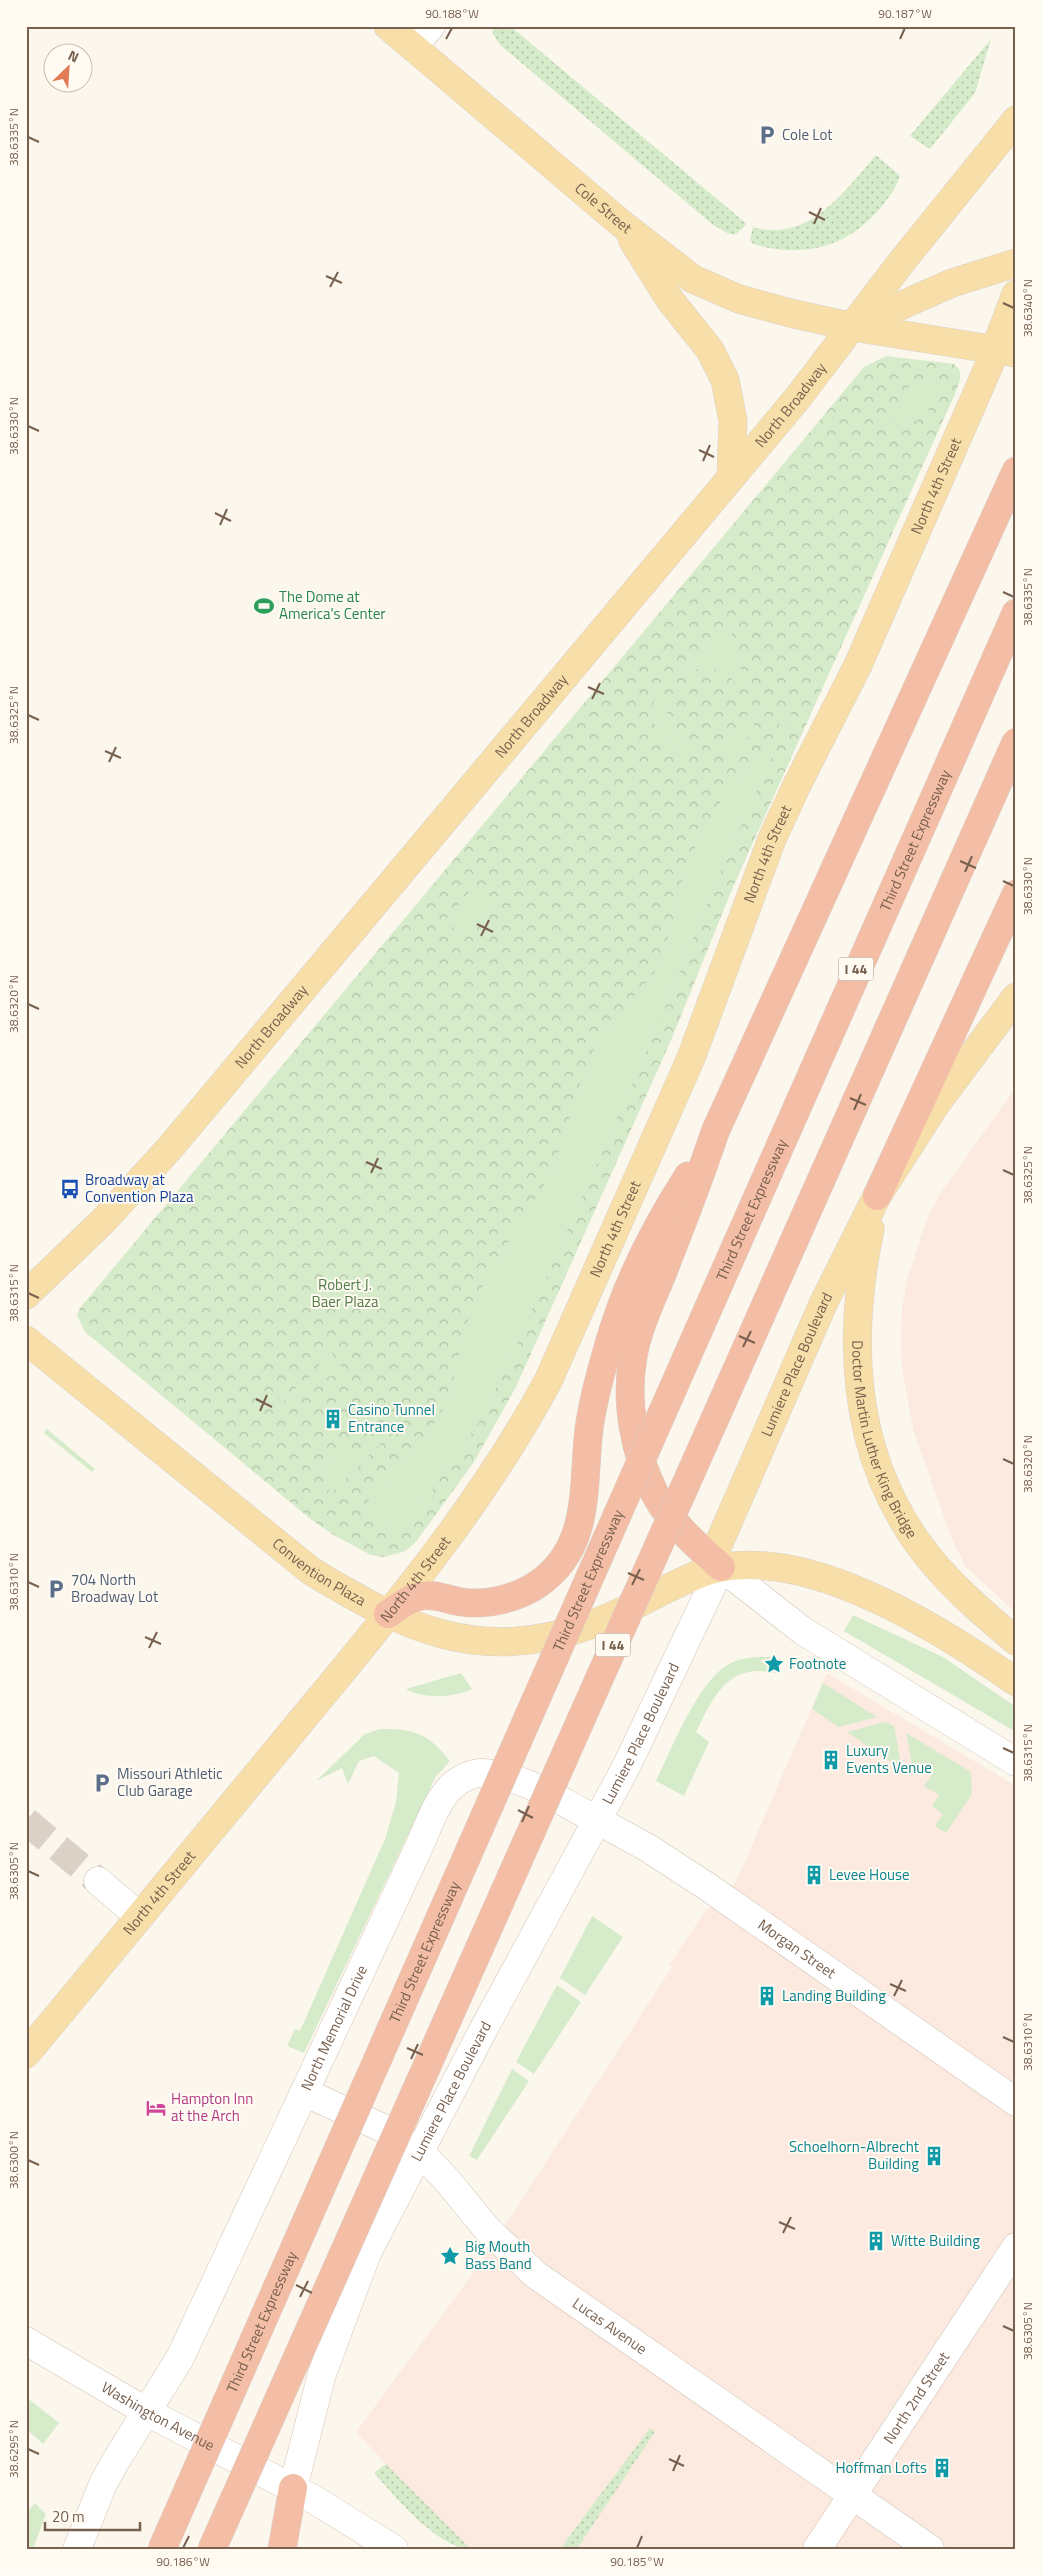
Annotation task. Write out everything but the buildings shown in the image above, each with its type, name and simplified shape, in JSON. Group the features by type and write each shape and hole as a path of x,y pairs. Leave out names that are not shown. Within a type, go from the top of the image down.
{"highway":[{"path":"720,1567 685,1532 655,1494 635,1436 630,1384 633,1356 643,1321 688,1210 715,1132 1016,471"},
{"name":"Third Street Expressway","path":"162,2549 870,938 1016,613"},
{"name":"I 44","path":"212,2549 1016,742"},
{"path":"877,1196 1016,894"},
{"path":"388,1614 418,1596 433,1596 464,1602 491,1602 513,1596 538,1585 559,1566 571,1547 581,1524 591,1417 609,1342 626,1294 647,1245 715,1132"},
{"path":"282,2549 292,2488"}],"main road":[{"name":"Cole Street","path":"388,26 624,225 693,279 718,292 783,312 853,327 1005,352"},
{"name":"North Broadway","path":"26,1295 103,1220 169,1149 814,379 947,203 1016,120"},
{"path":"624,225 670,300 710,350 725,380 733,420 732,478"},
{"path":"853,327 952,283 1016,263"},
{"name":"North 4th Street","path":"26,2054 388,1614 506,1453 549,1379 691,1058 772,839 858,664 1005,352 1016,294"},
{"name":"Lumiere Place Boulevard","path":"720,1567 716,1550 823,1304 877,1196 936,1104 1016,997"},
{"name":"Doctor Martin Luther King Bridge","path":"877,1196 860,1290 858,1335 858,1378 863,1421 868,1438 895,1505 917,1542 947,1579 1016,1641"},
{"name":"Convention Plaza","path":"26,1340 275,1544 311,1571 388,1614 432,1632 468,1640 494,1643 530,1640 588,1626 622,1612 685,1580 720,1567"},
{"path":"720,1567 750,1565 787,1568 858,1592 930,1627 1016,1682"}],"street":[{"path":"413,48 431,26"},
{"path":"720,1567 803,1631 1016,1762"},
{"name":"Lumiere Place Boulevard","path":"292,2488 318,2389 344,2310 367,2252 419,2151 626,1767 720,1567"},
{"name":"North Memorial Drive","path":"77,2549 103,2484 180,2358 433,1818 449,1789 463,1777 483,1773 509,1779 540,1791 597,1820"},
{"name":"Morgan Street","path":"597,1820 648,1848 708,1887 1016,2102"},
{"path":"98,1881 140,1917"},
{"name":"Lucas Avenue","path":"304,2092 387,2130 419,2151 439,2171 487,2229 536,2275 930,2549"},
{"name":"North 2nd Street","path":"817,2549 1016,2247"},
{"name":"Washington Avenue","path":"26,2341 147,2412 292,2488 394,2549"}],"shaded area":[{"path":"1016,1087 1016,1613 966,1567 951,1537 913,1429 902,1368 901,1338 902,1306 908,1277 926,1221 940,1194"},
{"path":"827,1673 1016,1786 1016,2549 461,2549 420,2523 374,2473 386,2464 356,2432 482,2261 672,1967 669,1965 704,1913 736,1882"}],"green space":[{"path":"493,26 510,26 747,224 736,234 729,234 713,225 499,44 493,34"},
{"path":"991,39 975,93 930,149 910,136"},
{"path":"876,155 900,176 897,184 882,206 855,231 840,240 808,249 772,248 753,244 750,240 753,227 773,230 791,228 808,221 824,211"},
{"name":"Robert J. Baer Plaza","path":"886,356 954,364 960,374 955,394 733,887 672,1038 516,1387 474,1462 415,1543 405,1551 384,1557 371,1555 332,1534 313,1521 85,1332 77,1315 80,1308 864,367"},
{"path":"926,379 941,382 926,416 906,425 889,423 894,408 906,390"},
{"path":"727,622 733,625 732,642 735,657 742,671 752,684 740,690 736,683 724,673 711,669 688,672 683,664 711,644"},
{"path":"656,694 667,700 668,715 673,728 683,737 696,744 694,757 673,747 658,730 650,715"},
{"path":"794,707 716,883 652,1039 515,1349 480,1420 403,1531 399,1529 396,1533 362,1518 369,1499 420,1446 444,1407 474,1303 496,1261 553,1171 578,1089 595,1046 606,1029 654,973 668,939 685,869 706,823 736,780 764,755 785,713"},
{"path":"743,714 757,717 755,724 749,736 741,745 724,757 718,743 734,733"},
{"path":"474,886 492,902 478,925 464,936 445,920"},
{"path":"331,1349 338,1363 350,1373 337,1378 335,1374 320,1381 321,1385 275,1405 274,1402 306,1380"},
{"path":"47,1429 95,1469 92,1472 44,1433"},
{"path":"391,1433 330,1493 318,1464 349,1450 352,1455 367,1448 366,1444"},
{"path":"853,1615 943,1657 1016,1707 1016,1732 844,1631"},
{"path":"769,1657 781,1659 777,1673 760,1671 735,1677 725,1685 710,1705 696,1732 709,1742 684,1796 656,1781 697,1698 708,1683 719,1671 731,1663 750,1658"},
{"path":"461,1673 472,1689 448,1696 430,1696 406,1689"},
{"path":"823,1683 877,1717 839,1727 812,1709"},
{"path":"885,1722 894,1726 901,1765 897,1766 847,1732"},
{"path":"380,1729 402,1730 420,1734 435,1744 450,1761 435,1778 304,2053 287,2046 295,2029 300,2031 385,1839 396,1802 399,1773 374,1756 359,1761 348,1784 342,1768 316,1781 365,1734"},
{"path":"906,1733 971,1772 972,1794 946,1833 935,1826 943,1814 932,1806 939,1795 924,1786 932,1775 922,1768 913,1769"},
{"path":"592,1916 623,1937 585,1995 560,1978"},
{"path":"557,1985 581,2002 534,2074 516,2062"},
{"path":"512,2069 529,2081 477,2160 469,2156"},
{"path":"26,2397 59,2423 43,2444 26,2429"},
{"path":"650,2428 655,2432 577,2549 560,2549"},
{"path":"386,2464 471,2549 458,2547 445,2540 431,2531 405,2507 374,2473"},
{"path":"35,2503 46,2514 33,2549 26,2549 26,2513"}],"tunnel":[{"path":"26,1821 98,1881"}],"place":[{"name":"Cole Lot","path":"767,135"},
{"name":"The Dome at America's Center","path":"264,606"},
{"name":"Broadway at Convention Plaza","path":"70,1189"},
{"name":"Casino Tunnel Entrance","path":"333,1419"},
{"name":"704 North Broadway Lot","path":"56,1589"},
{"name":"Footnote","path":"774,1664"},
{"name":"Luxury Events Venue","path":"831,1760"},
{"name":"Missouri Athletic Club Garage","path":"102,1783"},
{"name":"Levee House","path":"814,1875"},
{"name":"Landing Building","path":"767,1996"},
{"name":"Hampton Inn at the Arch","path":"156,2108"},
{"name":"Schoelhorn-Albrecht Building","path":"934,2156"},
{"name":"Witte Building","path":"876,2241"},
{"name":"Big Mouth Bass Band","path":"450,2256"},
{"name":"Hoffman Lofts","path":"942,2468"}]}
